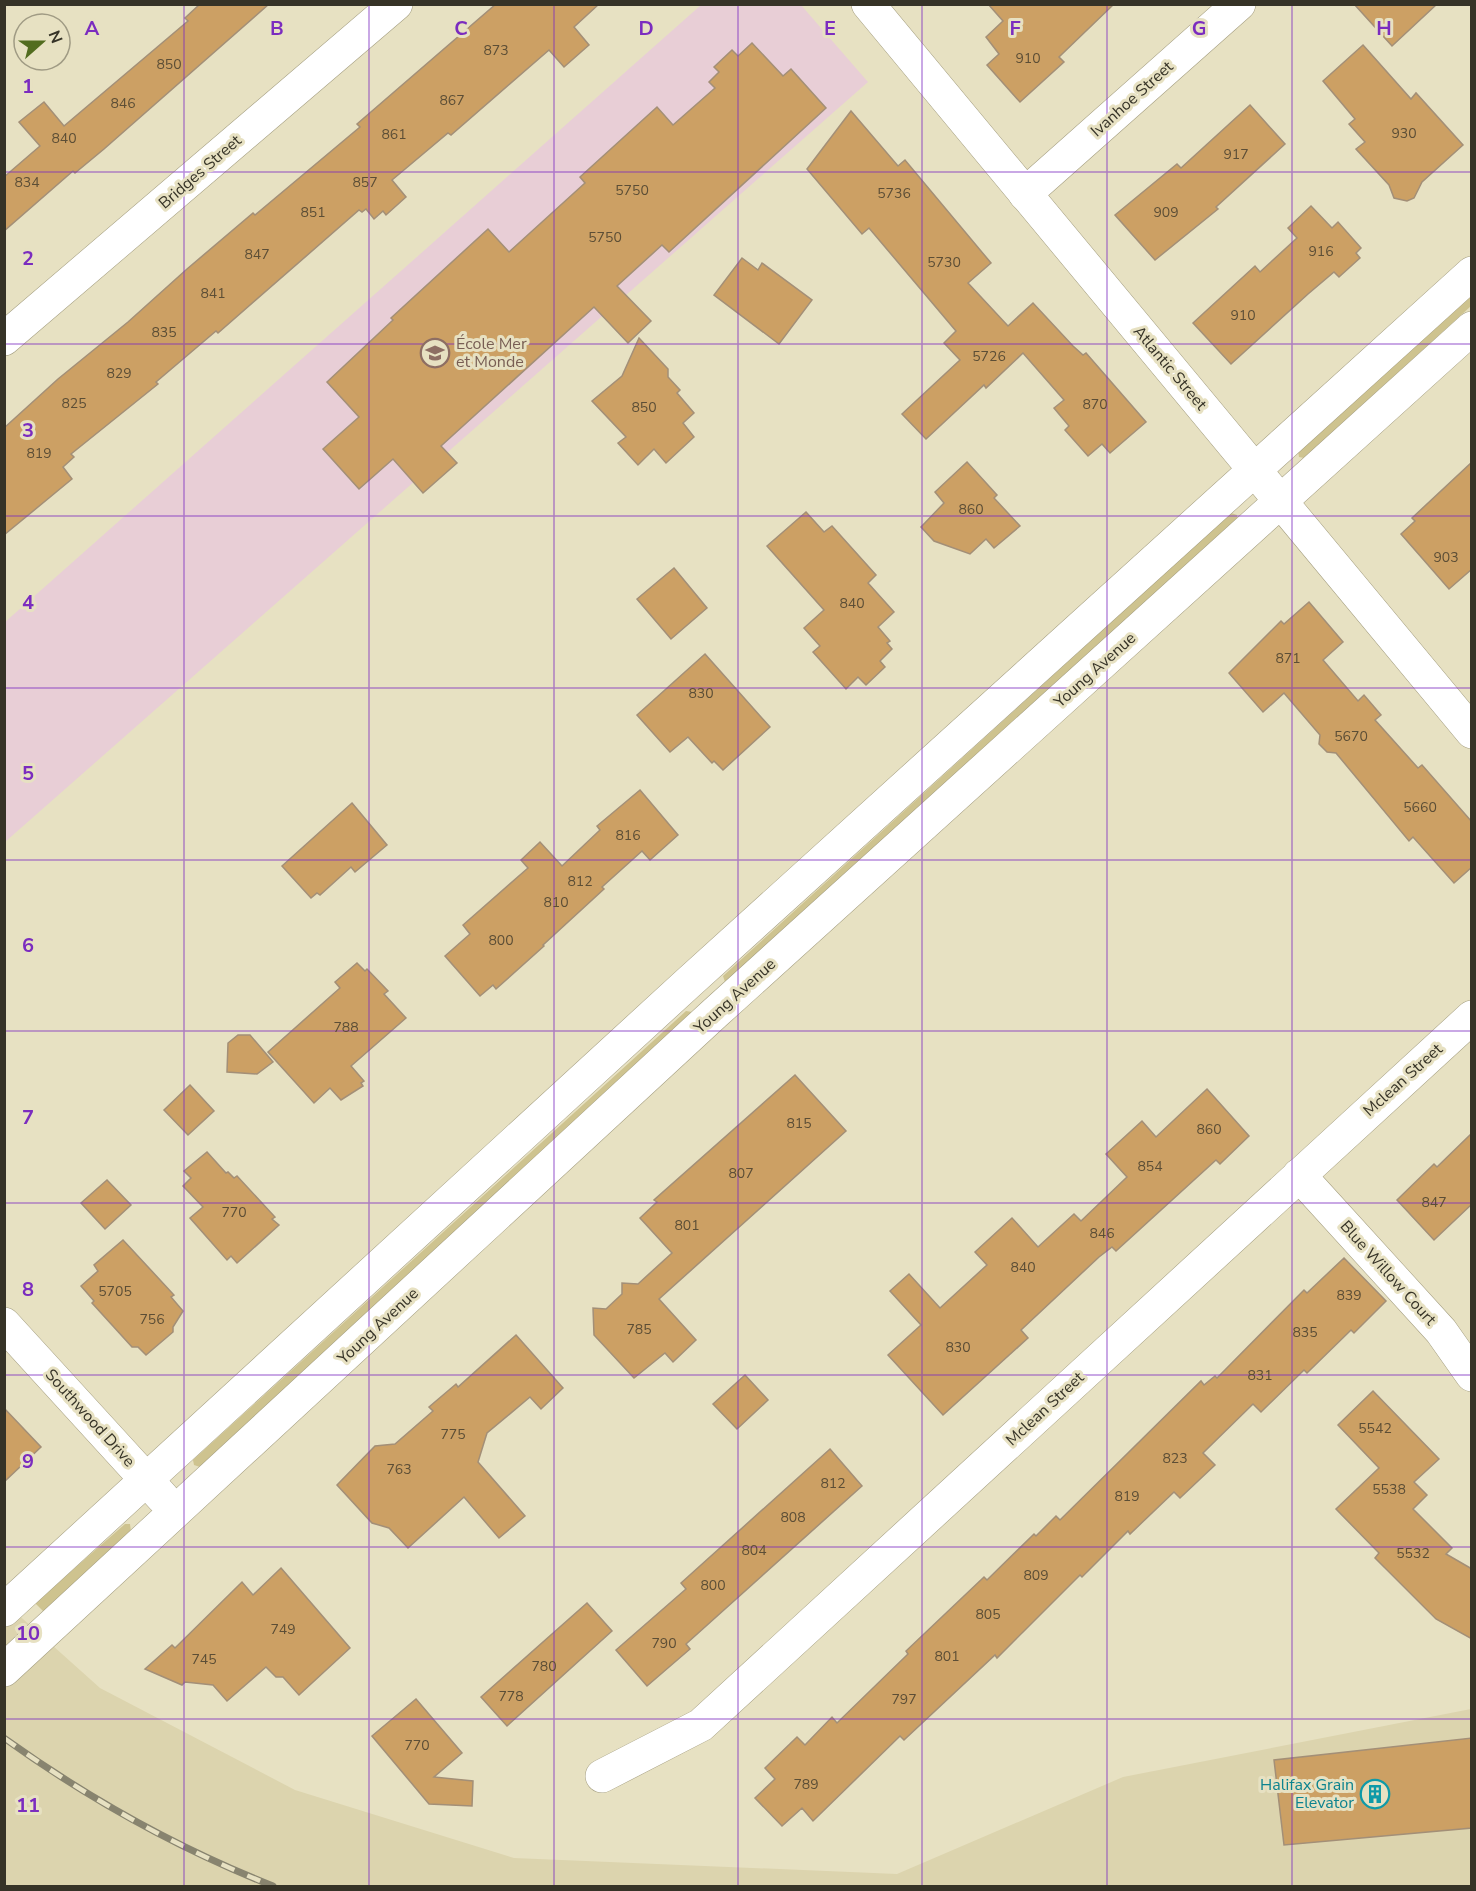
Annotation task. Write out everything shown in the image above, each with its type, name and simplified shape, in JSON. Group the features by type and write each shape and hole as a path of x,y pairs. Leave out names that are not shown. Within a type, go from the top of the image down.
{"street":[{"name":"Bridges Street","path":"4,339 396,4"},
{"name":"Atlantic Street","path":"868,4 1472,732"},
{"name":"Ivanhoe Street","path":"1025,194 1239,4"},
{"path":"15,1601 687,984 1472,273"},
{"name":"Young Avenue","path":"4,1670 715,1013 1472,328"},
{"path":"687,984 715,1013"},
{"name":"Mclean Street","path":"602,1776 701,1725 1472,1017"},
{"name":"Blue Willow Court","path":"1299,1175 1441,1331 1472,1376"},
{"name":"Southwood Drive","path":"4,1323 176,1513"}],"shaded area":[{"name":"École Mer et Monde","path":"701,5 801,5 868,82 5,842 4,623"},
{"path":"1471,293 1471,306 1304,458 1299,457 1298,451"},
{"path":"1231,513 1237,515 1237,521 725,982 723,976"},
{"path":"686,1011 692,1012 200,1467 194,1465 193,1460"},
{"path":"125,1524 130,1524 131,1532 45,1613 35,1603"},
{"path":"4,1602 100,1688 295,1790 514,1858 897,1874 1123,1777 1471,1709 1471,1886 5,1886"}],"building":[{"path":"200,4 269,4 104,149 75,173 73,171 4,231 4,177 40,146 19,122 44,102 64,126 188,21 185,18"},
{"path":"496,4 599,4 574,27 589,45 564,67 549,50 451,135 448,133 392,180 406,197 386,215 383,211 374,219 366,209 362,212 359,210 218,333 216,331 156,382 158,384 71,454 74,457 63,467 72,479 4,535 4,428 253,213 255,215 360,127 357,124"},
{"path":"988,4 1114,4 1059,57 1064,62 1020,102 987,65 999,54 986,37 1003,21"},
{"path":"1354,4 1437,4 1392,46"},
{"name":"École Mer et Monde","path":"752,43 783,76 791,69 826,108 669,252 662,245 617,286 651,321 628,343 594,307 441,446 457,463 423,493 393,459 359,489 323,449 359,417 327,382 393,320 391,318 488,229 509,252 585,183 580,177 657,107 673,125 715,88 709,82 719,72 714,67 732,50 738,56"},
{"path":"1363,45 1411,99 1416,93 1463,145 1422,182 1414,198 1407,201 1394,198 1389,185 1356,149 1365,142 1349,124 1355,119 1323,81"},
{"path":"1250,105 1285,144 1216,207 1218,209 1155,260 1115,215 1177,164 1181,168"},
{"path":"851,111 898,166 905,160 991,263 968,283 1008,326 1033,303 1073,346 1083,355 1086,353 1146,422 1110,453 1102,444 1088,456 1065,430 1069,426 1054,408 1064,400 1023,353 986,388 984,385 926,439 902,414 960,360 944,343 956,331 869,228 862,234 807,169"},
{"path":"1311,206 1332,228 1338,222 1361,248 1356,253 1360,258 1339,277 1334,272 1231,364 1193,323 1255,266 1260,272 1297,238 1288,228"},
{"path":"742,258 758,270 762,263 812,300 779,344 714,295"},
{"path":"639,338 668,369 668,377 680,390 677,393 694,413 683,423 694,437 666,463 654,449 638,465 618,443 626,437 592,401 622,376"},
{"path":"967,462 997,495 994,498 1020,526 994,548 986,539 970,554 934,541 921,527 944,503 935,492"},
{"path":"1472,462 1472,569 1449,589 1401,534 1415,521 1412,518"},
{"path":"806,512 824,532 832,526 876,575 868,583 894,612 878,627 890,641 887,643 892,649 880,661 885,667 866,685 858,677 846,689 813,652 820,646 804,628 824,610 767,546"},
{"path":"674,568 707,608 671,639 637,599"},
{"path":"1309,602 1343,642 1323,660 1358,701 1364,695 1381,715 1375,720 1418,768 1422,765 1472,822 1472,867 1454,883 1413,837 1409,841 1336,753 1327,752 1319,744 1320,735 1284,693 1263,712 1229,673 1281,621 1284,624"},
{"path":"705,654 770,727 723,770 714,761 712,763 688,737 670,752 637,715"},
{"path":"640,790 678,835 650,860 642,851 496,989 493,985 480,996 445,956 470,934 463,925 528,868 521,860 540,842 562,866 600,830 597,826"},
{"path":"352,803 387,845 355,872 351,867 320,895 317,893 311,898 282,866"},
{"path":"357,963 365,971 367,969 388,991 384,994 406,1018 351,1066 364,1081 361,1083 363,1086 341,1100 330,1088 314,1103 268,1052 340,988 335,982"},
{"path":"238,1035 250,1035 273,1062 257,1074 227,1072 228,1043"},
{"path":"795,1075 846,1131 659,1299 696,1340 673,1362 665,1353 634,1378 594,1335 593,1308 606,1309 622,1294 622,1283 638,1284 672,1253 640,1218 657,1202 654,1200"},
{"path":"190,1085 214,1111 188,1135 164,1110"},
{"path":"1207,1089 1249,1136 1220,1164 1216,1160 1116,1251 1112,1247 1099,1257 1021,1330 1028,1338 943,1415 888,1355 921,1325 890,1291 909,1274 940,1308 987,1265 975,1252 1012,1218 1038,1247 1074,1214 1081,1221 1127,1177 1106,1154 1142,1121 1156,1137"},
{"path":"1472,1133 1472,1204 1434,1240 1397,1200 1434,1164 1437,1167"},
{"path":"207,1152 226,1173 228,1172 234,1178 237,1176 275,1217 272,1219 279,1225 237,1263 231,1256 227,1260 190,1218 203,1207 183,1186 191,1178 184,1171"},
{"path":"107,1180 131,1205 105,1229 81,1203"},
{"path":"123,1240 174,1295 171,1297 183,1311 173,1327 173,1332 146,1355 138,1347 132,1347 92,1303 94,1301 81,1286 98,1271 94,1265"},
{"path":"1344,1258 1386,1301 1354,1333 1351,1330 1307,1373 1304,1370 1261,1412 1253,1404 1203,1453 1215,1465 1180,1498 1174,1492 1130,1534 1128,1531 1082,1577 1080,1575 997,1658 995,1655 904,1740 900,1736 813,1821 802,1808 782,1826 755,1798 775,1779 765,1768 797,1737 805,1745 832,1717 837,1723 908,1654 906,1651 984,1577 987,1580 1056,1516 1060,1520 1201,1381 1204,1385 1215,1376 1217,1378 1304,1290 1307,1293"},
{"path":"516,1335 563,1388 541,1409 530,1397 487,1433 478,1462 525,1516 499,1538 464,1497 408,1548 389,1528 372,1523 337,1485 375,1446 395,1444 433,1411 429,1407 456,1384 458,1387"},
{"path":"745,1375 768,1400 737,1429 713,1404"},
{"path":"1373,1391 1439,1459 1414,1482 1427,1495 1413,1509 1452,1548 1446,1554 1472,1569 1472,1639 1436,1619 1375,1558 1379,1553 1336,1509 1379,1468 1338,1425"},
{"path":"4,1408 41,1447 4,1482"},
{"path":"830,1449 862,1486 686,1644 690,1649 647,1686 616,1650 686,1589 681,1583"},
{"path":"281,1568 350,1648 299,1695 283,1677 276,1677 266,1667 227,1701 213,1685 185,1682 182,1685 145,1669 172,1645 175,1648 242,1582 253,1595"},
{"path":"587,1603 612,1631 507,1726 481,1697"},
{"path":"416,1699 462,1753 434,1777 473,1781 472,1806 429,1804 372,1736"},
{"name":"Halifax Grain Elevator","path":"1472,1738 1472,1828 1284,1845 1274,1760"}],"railway":[{"path":"4,1738 68,1782 134,1821 202,1855 273,1886"}],"place":[{"name":"École Mer et Monde","path":"435,353"},
{"name":"Halifax Grain Elevator","path":"1375,1794"}]}
